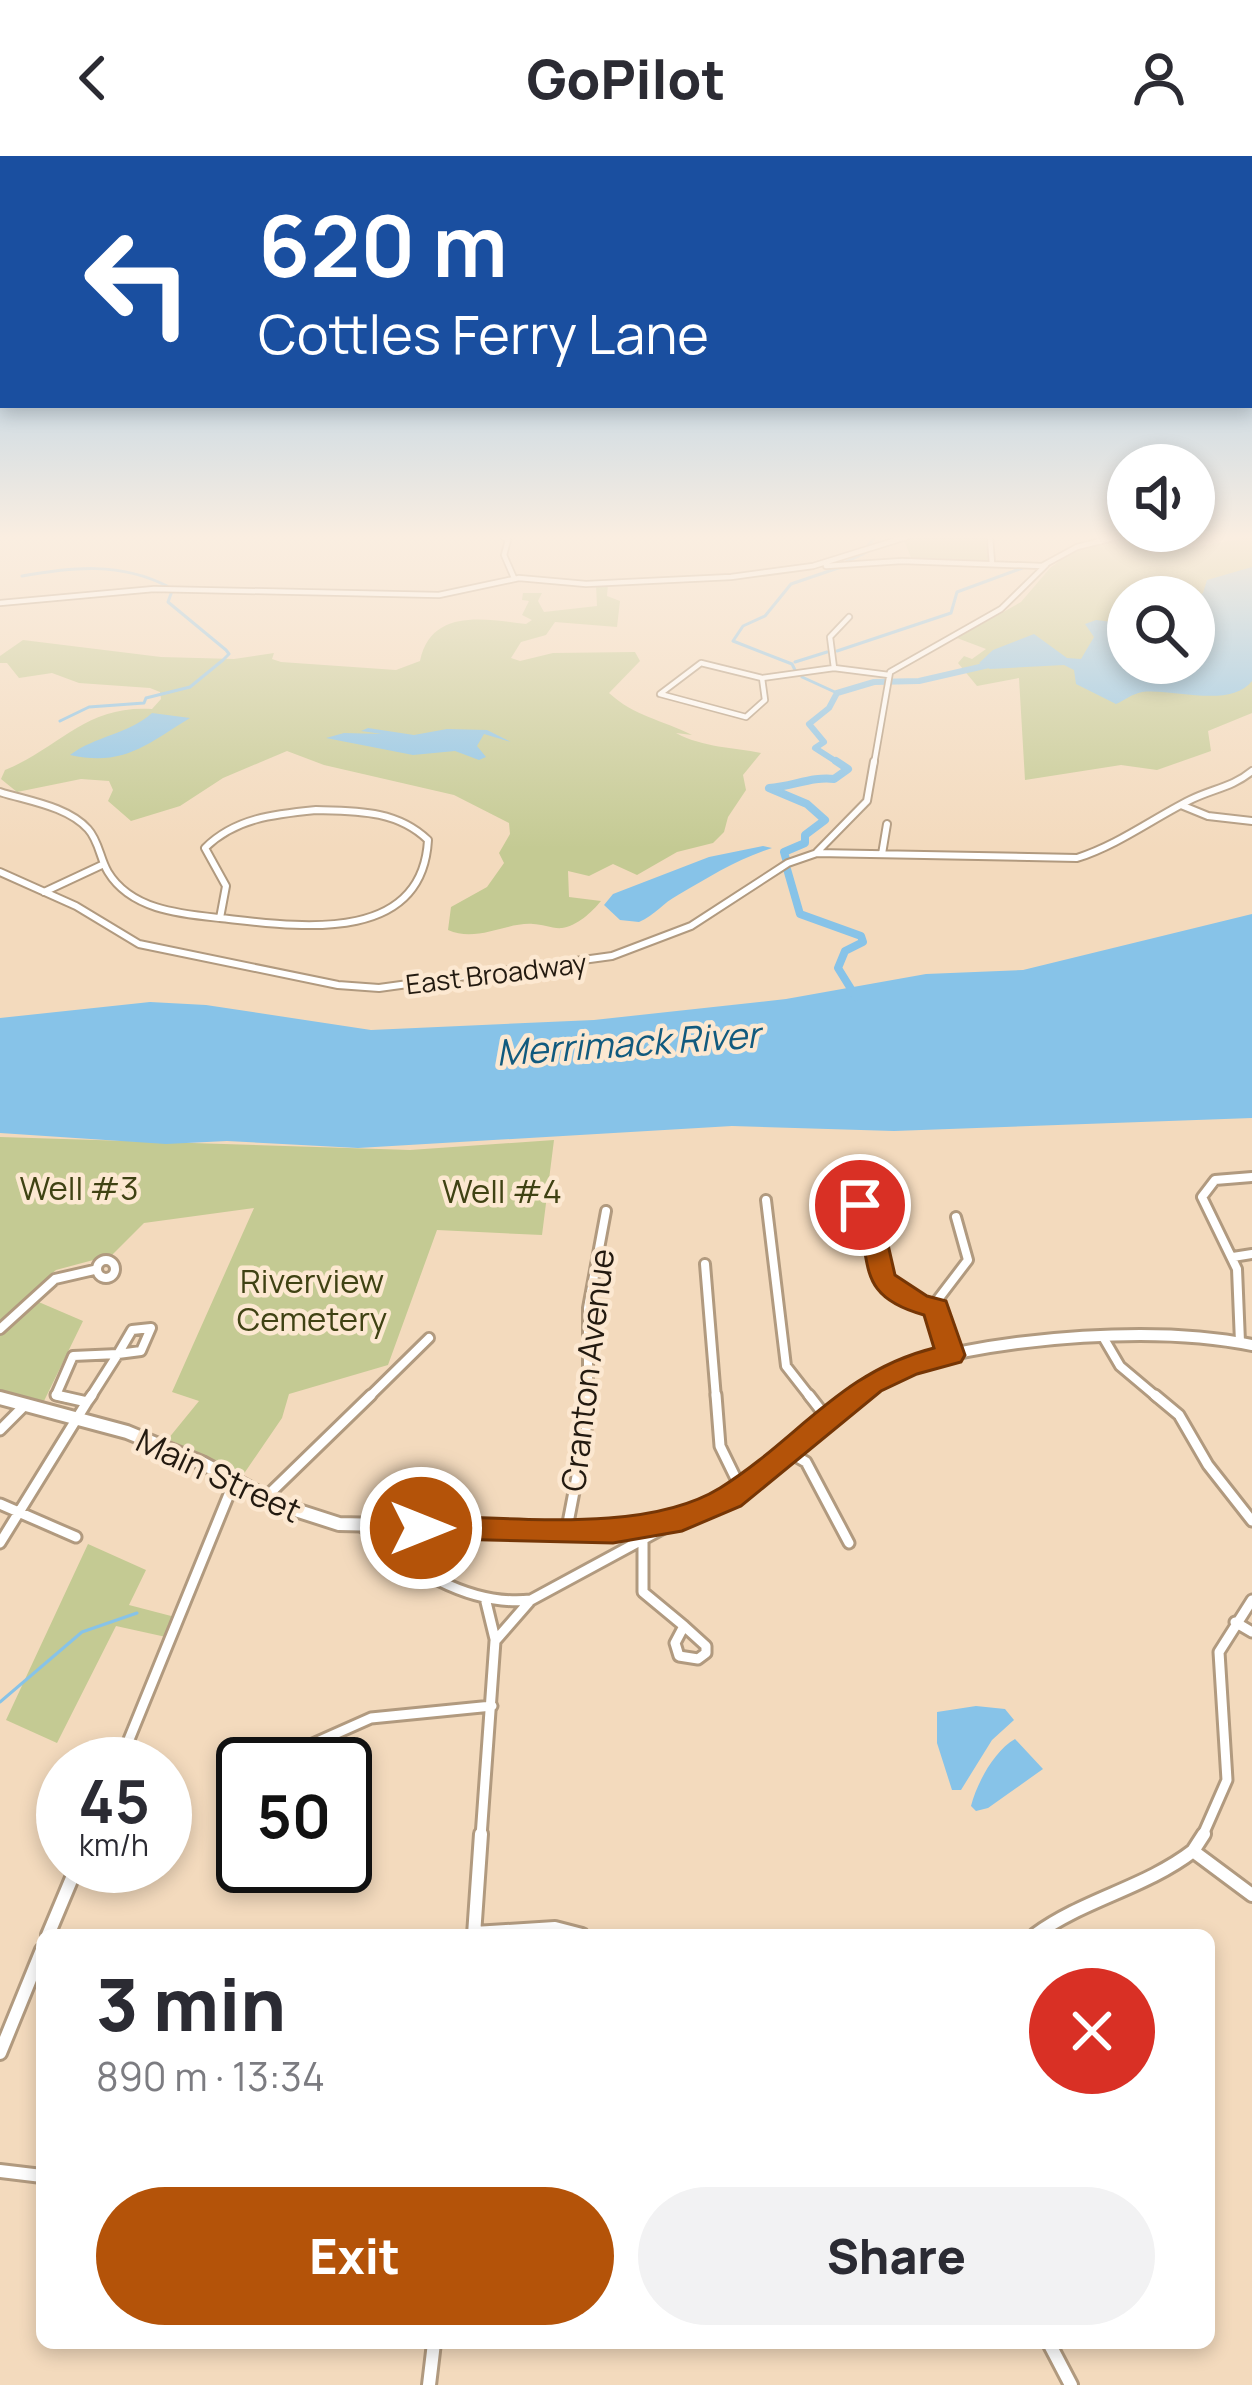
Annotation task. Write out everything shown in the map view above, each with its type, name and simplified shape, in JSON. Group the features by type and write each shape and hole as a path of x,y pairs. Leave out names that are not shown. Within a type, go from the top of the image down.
{"main road":[{"name":"Main Street","path":"0,1397 78,1416 319,1520 364,1528 619,1529 682,1518 741,1489 826,1417 893,1372 950,1355 1103,1336 1179,1332 1246,1343"}],"street":[{"path":"832,641 834,668"},
{"path":"763,677 765,700 746,717 661,694 701,663 763,677 834,668 889,680 950,641"},
{"path":"817,853 867,801 889,680"},
{"name":"East Broadway","path":"0,872 147,947 338,985 388,987 602,959 699,922 788,863 817,853 1077,858 1103,850 1180,804 1231,786 1252,771"},
{"path":"0,792 81,823 96,840 104,864 120,886 142,901 173,912 220,919 314,927 366,917 398,902 420,883 428,866 426,836 411,821 379,812 262,817 233,823 216,833 205,848 226,886 220,919"},
{"path":"1180,804 1208,816 1252,821"},
{"path":"882,854 887,824"},
{"path":"44,892 104,864"},
{"path":"1246,1343 1236,1315 1238,1277 1233,1257 1207,1213 1203,1192 1215,1180 1252,1177"},
{"path":"766,1200 787,1366 826,1417"},
{"name":"Cranton Avenue","path":"566,1529 588,1419 588,1304 606,1211"},
{"path":"950,1355 936,1308 940,1293 968,1260 956,1216"},
{"path":"866,1221 883,1280 918,1303 936,1308"},
{"path":"1233,1257 1252,1254"},
{"path":"705,1264 720,1446 741,1489"},
{"path":"0,1328 55,1279 94,1270"},
{"path":"0,1543 17,1512 89,1402 116,1357 132,1330 151,1328 144,1349 128,1358 116,1357 86,1351 73,1356 55,1392 89,1402"},
{"path":"1103,1336 1120,1366 1179,1415 1208,1465 1252,1521"},
{"path":"265,1498 429,1338"},
{"path":"0,1430 26,1404"},
{"path":"787,1451 806,1462 849,1543"},
{"path":"130,1737 235,1480"},
{"path":"0,1504 76,1537"},
{"path":"364,1528 410,1562 485,1600 507,1605 532,1600 682,1518"},
{"path":"619,1529 629,1537 630,1546"},
{"path":"644,1538 640,1567 645,1597 684,1626"},
{"path":"474,1929 495,1641 493,1612 485,1600"},
{"path":"495,1641 532,1600"},
{"path":"1044,1929 1152,1878 1193,1851 1213,1821 1227,1780 1217,1663 1235,1622 1252,1600"},
{"path":"1235,1622 1252,1632"},
{"path":"331,1737 371,1718 492,1706"},
{"path":"1193,1851 1252,1895"},
{"path":"51,1929 66,1893"},
{"path":"0,2053 36,1965"},
{"path":"0,2171 36,2175"},
{"path":"429,2385 433,2349"},
{"path":"1052,2349 1071,2385"}],"green space":[{"path":"22,641 161,657 234,659 274,653 272,659 281,662 396,670 420,661 426,644 525,641 511,658 520,661 553,653 635,652 640,661 609,693 638,712 692,735 676,733 687,738 761,753 743,775 746,790 724,832 713,843 677,852 637,875 613,864 589,876 568,871 569,897 601,901 568,927 523,924 470,934 448,930 451,907 487,887 504,863 499,853 510,834 509,823 454,795 324,765 287,751 223,778 180,806 131,821 108,801 113,790 109,781 81,779 17,792 1,779 5,770 91,720 152,709 161,699 160,692 150,688 79,683 52,673 19,678 7,663 0,663 0,656"},
{"path":"965,641 1107,641 1107,684 1215,684 1215,641 1252,641 1252,713 1208,731 1211,751 1157,770 1121,765 1025,780 1019,678 977,686 958,663 964,656 972,659 986,649"},
{"path":"0,1137 410,1150 554,1140 542,1235 437,1230 388,1365 289,1394 282,1418 243,1475 168,1439 199,1401 172,1392 254,1208 144,1223 112,1255 56,1270 27,1297 83,1321 44,1401 0,1390"},
{"path":"88,1544 146,1570 129,1605 175,1617 166,1637 116,1626 60,1737 44,1737 6,1720"}],"water":[{"path":"1016,641 1044,641 1067,658 1081,659 1092,641 1107,641 1107,684 1215,684 1215,641 1252,641 1252,681 1230,694 1142,692 1116,704 1076,684 1074,670 1064,665 990,669 979,663 993,650"},
{"path":"152,713 190,718 134,751 105,758 70,755 133,726"},
{"path":"447,729 487,730 511,742 484,734 477,746 486,757 479,760 455,751 413,755 326,738 344,733 382,734 361,731 414,735"},
{"path":"772,848 712,875 639,922 620,920 604,905 613,894 709,857"},
{"name":"Merrimack River","path":"1252,914 1252,1118 894,1131 732,1126 358,1148 227,1141 166,1144 0,1133 0,1018 150,1002 206,1005 371,1030 594,1020 786,999 926,974 1023,970"},
{"path":"976,1706 1005,1709 1014,1720 992,1740 961,1790 952,1790 937,1743 937,1712"},
{"path":"1015,1739 1043,1769 988,1808 976,1811 971,1806 982,1778 993,1759"}],"waterway":[{"path":"215,641 229,654 224,659"},
{"path":"733,641 792,664 796,672"},
{"path":"837,651 867,641"},
{"path":"795,662 827,652"},
{"path":"60,721 89,707 144,703 146,698 190,687 223,660"},
{"path":"840,764 815,748 824,742 809,724 829,708 837,693 874,682 919,681 993,664"},
{"path":"802,677 837,693"},
{"path":"786,859 784,852 805,843 805,835 825,820 807,804 769,788 834,779 848,769 836,761"},
{"path":"787,869 800,914 861,936 863,942 845,951 838,968 856,997"},
{"path":"0,1702 82,1632 137,1613"}],"route":[{"path":"421,1528 613,1530 664,1524 730,1497 871,1383 909,1365 950,1355 936,1308 918,1303 883,1280 867,1210 860,1205"}],"park label":[{"name":"Well #3","path":"79,1187"},
{"name":"Well #4","path":"502,1190"},
{"name":"Riverview Cemetery","path":"312,1299"}]}
